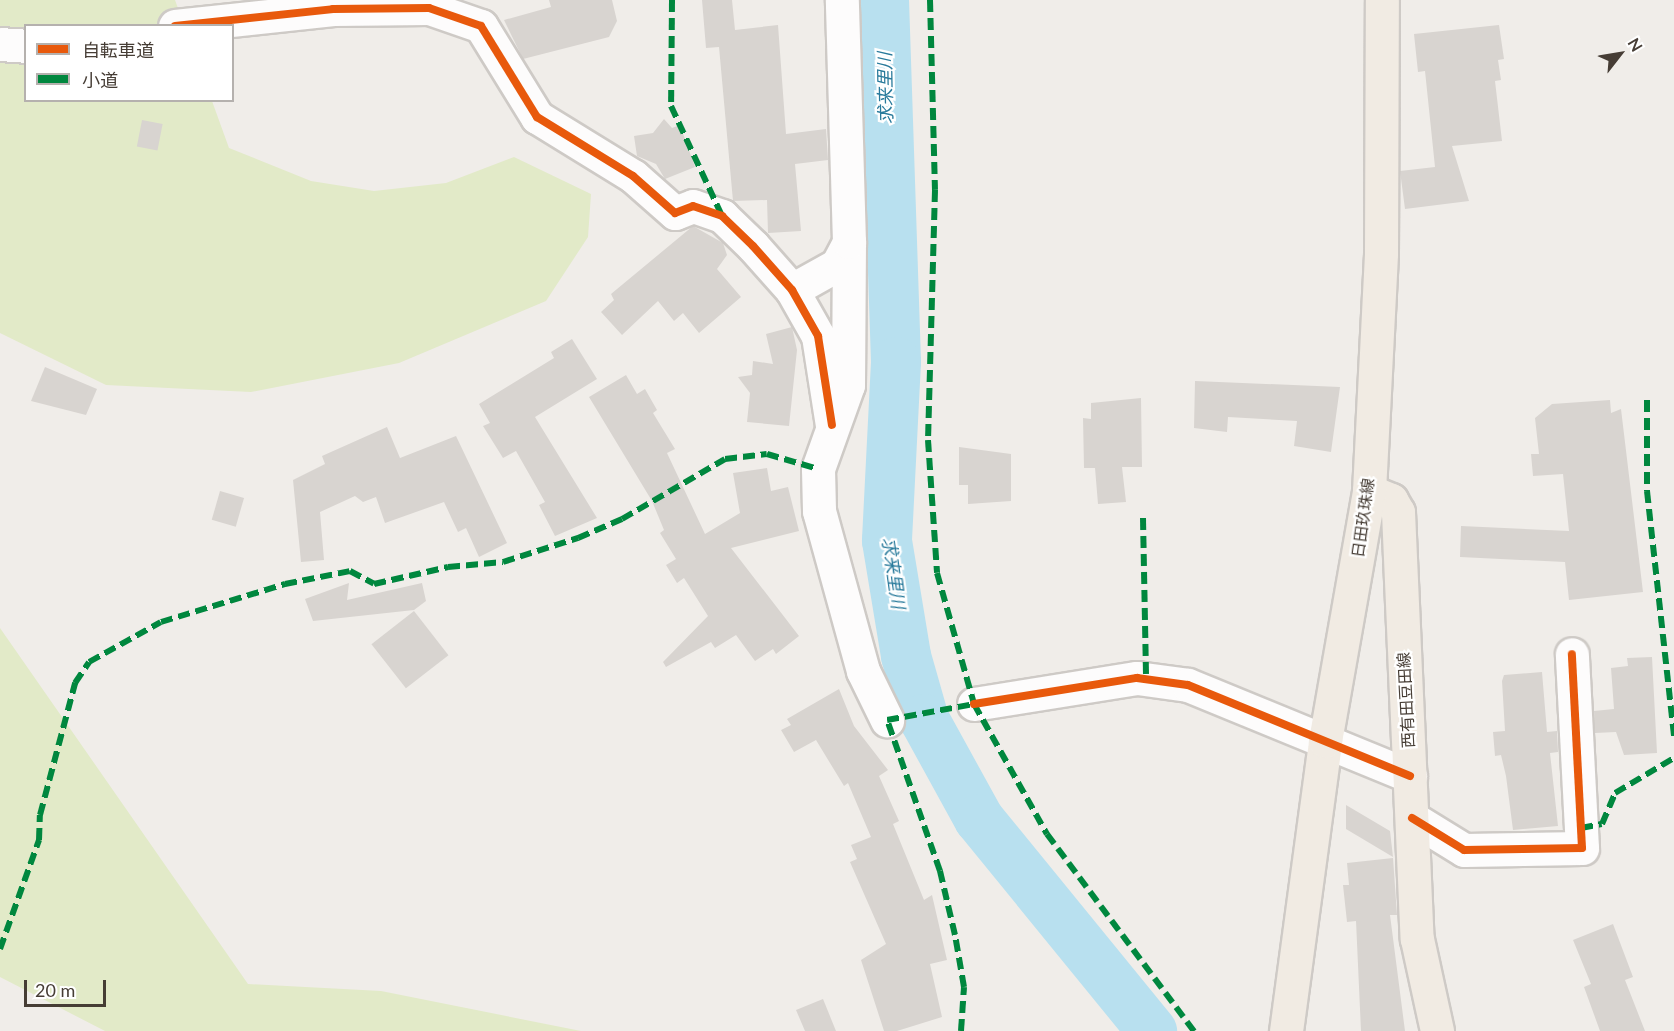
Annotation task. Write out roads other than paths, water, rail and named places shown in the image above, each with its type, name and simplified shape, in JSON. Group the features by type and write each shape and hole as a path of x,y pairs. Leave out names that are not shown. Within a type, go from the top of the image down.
{"main road":[{"name":"日田玖珠線","path":"1286,1031 1325,741 1369,491 1381,253 1382,0"},
{"name":"西有田豆田線","path":"1369,491 1391,500 1398,512 1420,969 1437,1031"}],"street":[{"path":"842,0 849,242 848,385 832,424 818,469 819,511 862,671 887,720"},
{"path":"194,24 333,9 429,8 481,26 537,117 633,176 675,213 693,206 722,216 792,290 818,336 832,424"},
{"path":"0,44 24,46"},
{"path":"792,290 837,265 849,242"},
{"path":"1412,818 1464,850 1582,848 1572,654"},
{"path":"974,704 1137,678 1188,685 1410,776"}],"waterway":[{"name":"求来里川","path":"884,0 896,362 887,541 906,656 924,719 979,819 1152,1031"}]}
